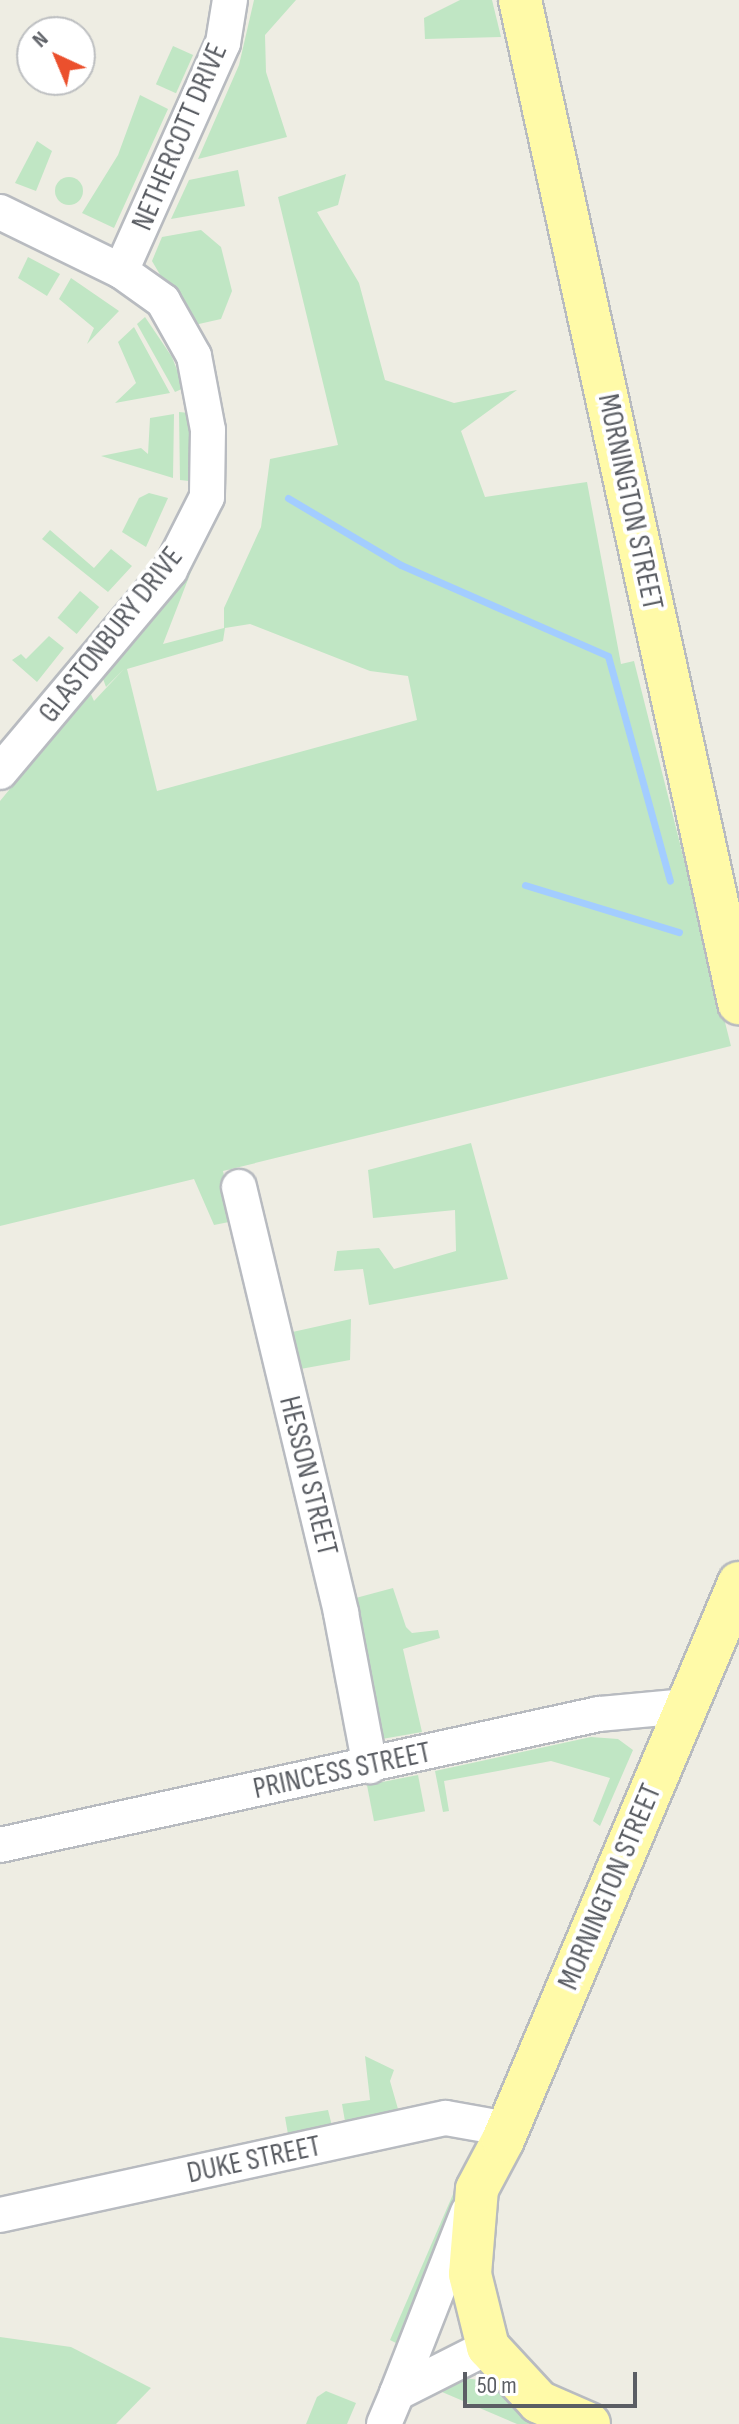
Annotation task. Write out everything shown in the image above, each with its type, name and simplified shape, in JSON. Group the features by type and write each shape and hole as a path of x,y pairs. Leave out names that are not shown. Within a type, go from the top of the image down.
{"main road":[{"name":"MORNINGTON STREET","path":"520,0 739,1003"},
{"name":"MORNINGTON STREET","path":"488,2347 470,2274 477,2189 508,2129 739,1583"},
{"path":"488,2347 539,2402 589,2424"}],"street":[{"name":"NETHERCOTT DRIVE","path":"121,271 223,43 230,0"},
{"name":"GLASTONBURY DRIVE","path":"0,212 121,271 163,301 194,356 208,430 207,497 170,570 0,772"},
{"name":"HESSON STREET","path":"239,1187 341,1613 370,1766"},
{"name":"PRINCESS STREET","path":"0,1845 599,1714 686,1706"},
{"name":"DUKE STREET","path":"0,2215 446,2118 508,2129"},
{"name":"MORNINGTON STREET","path":"384,2424 477,2189"},
{"path":"397,2393 488,2347"}],"green space":[{"path":"254,0 296,0 265,35 266,72 287,137 198,159 239,65"},
{"path":"460,0 492,0 501,37 425,39 424,18"},
{"path":"173,46 193,55 176,93 156,84"},
{"path":"140,95 168,109 114,228 82,213 118,155"},
{"path":"37,141 52,151 36,191 15,183"},
{"path":"238,170 245,206 171,219 189,180"},
{"path":"346,174 338,205 317,212 359,283 385,380 454,403 517,390 461,431 485,497 587,482 621,664 634,661 731,1046 223,1171 234,1221 214,1225 194,1179 0,1226 0,801 90,692 94,701 124,669 106,687 102,676 199,551 163,644 224,628 224,608 261,527 270,459 338,445 278,197","holes":["250,624 370,671 408,676 417,720 157,791 127,669 223,641 225,628"]},
{"path":"69,177 79,181 83,191 79,201 69,205 59,201 55,191 59,181"},
{"path":"201,230 221,247 232,291 221,319 190,326 152,261 162,237"},
{"path":"28,257 60,274 47,296 18,278"},
{"path":"71,278 119,311 87,344 94,328 59,299"},
{"path":"145,317 172,357 184,388 175,392 137,324"},
{"path":"134,327 170,393 115,403 136,383 118,342"},
{"path":"179,412 189,413 192,435 189,481 180,480"},
{"path":"174,414 173,478 101,456 141,448 148,454 150,418"},
{"path":"149,493 168,498 146,547 122,532 139,498"},
{"path":"50,530 94,568 111,549 132,566 108,592 42,539"},
{"path":"80,591 99,607 77,634 58,618"},
{"path":"49,636 64,648 37,682 12,660 21,654 26,659"},
{"path":"471,1143 508,1279 369,1305 363,1269 334,1271 337,1251 379,1248 394,1269 456,1251 455,1210 373,1218 368,1170"},
{"path":"351,1319 350,1360 295,1370 288,1333"},
{"path":"393,1588 406,1627 412,1633 438,1630 440,1638 403,1649 422,1732 382,1739 352,1599"},
{"path":"591,1737 618,1739 633,1750 600,1826 593,1821 610,1778 551,1761 444,1781 449,1811 443,1812 435,1771"},
{"path":"418,1775 425,1811 374,1821 367,1785"},
{"path":"365,2056 394,2070 390,2081 400,2116 346,2127 342,2104 370,2100"},
{"path":"328,2110 333,2130 289,2140 285,2117"},
{"path":"470,2155 473,2160 400,2345 390,2340"},
{"path":"0,2337 71,2347 151,2388 116,2424 0,2424"},
{"path":"464,2378 488,2381 535,2424 517,2424 435,2389"},
{"path":"326,2391 356,2403 347,2424 306,2424 317,2397"}],"waterway":[{"path":"288,498 401,565 608,656 670,881"},
{"path":"525,885 679,932"}]}
